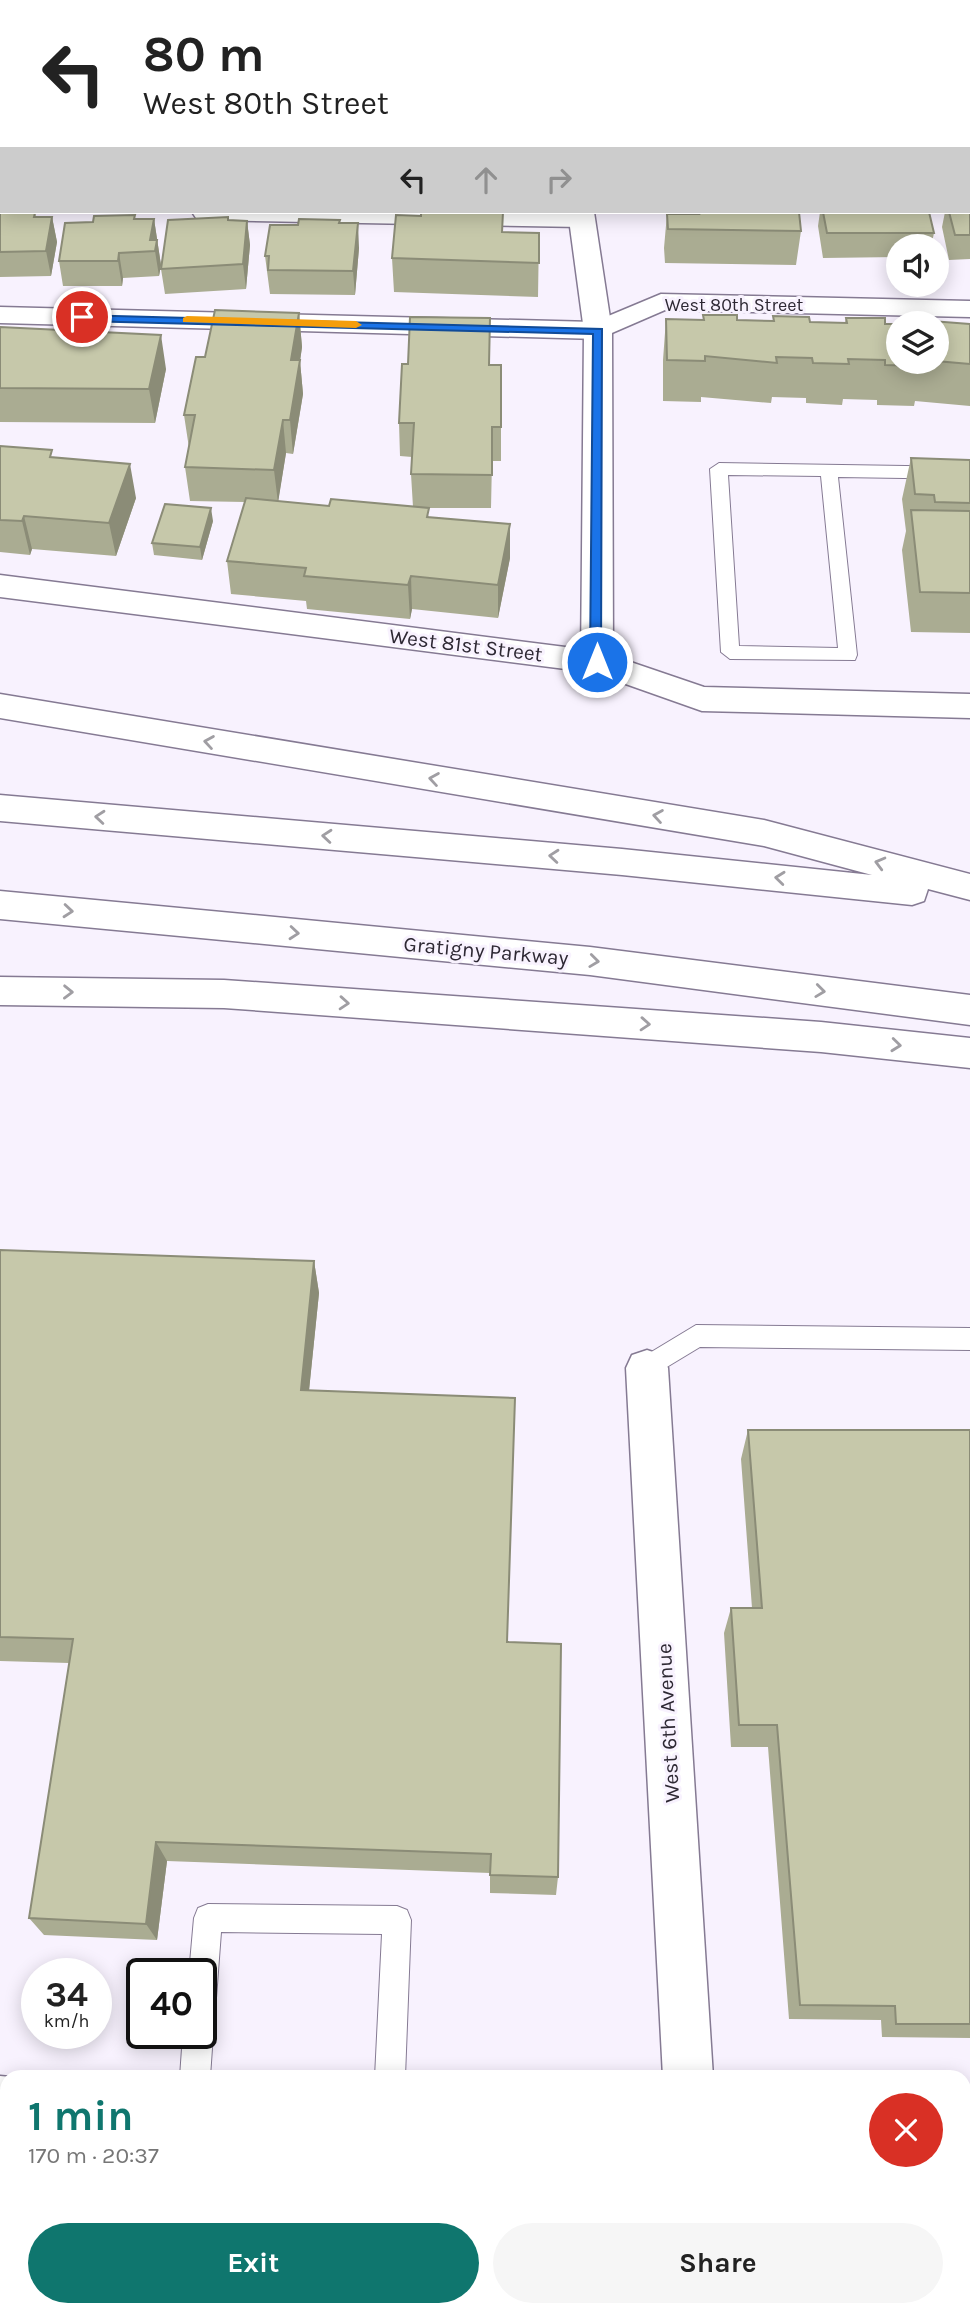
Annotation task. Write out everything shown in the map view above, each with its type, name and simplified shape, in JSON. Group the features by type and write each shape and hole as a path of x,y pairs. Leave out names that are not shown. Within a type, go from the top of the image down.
{"main road":[{"path":"393,214 581,216 598,331 597,662"},
{"name":"West 80th Street","path":"0,315 598,331 661,303 970,309"},
{"name":"West 81st Street","path":"0,586 597,662 702,699 970,706"},
{"path":"0,706 764,833 970,887"},
{"path":"0,808 622,862 970,898"},
{"name":"Gratigny Parkway","path":"0,905 590,961 970,1010"},
{"path":"0,991 238,995 821,1037 970,1053"},
{"name":"West 6th Avenue","path":"647,1368 688,2070"}],"lane":[{"path":"829,471 848,654 730,652 719,469 970,473"},
{"path":"647,1368 696,1336 970,1339"},
{"path":"204,1958 208,1918 397,1920 390,2070"},
{"path":"195,2070 197,2049"}],"building":[{"path":"0,214 52,217 46,251 0,252"},
{"path":"503,214 502,232 539,233 539,263 392,258 396,215"},
{"path":"667,214 799,214 801,231 668,229"},
{"path":"823,214 929,214 934,233 827,233"},
{"path":"950,214 970,214 970,235 955,235"},
{"path":"135,215 134,219 154,219 150,240 157,240 155,251 119,253 118,261 59,261 65,223 93,222 94,216"},
{"path":"228,217 228,220 247,221 243,264 161,269 168,220"},
{"path":"299,219 358,223 353,271 268,270 269,256 265,256 270,225 298,225"},
{"path":"215,310 299,313 291,360 300,360 290,420 283,420 274,470 185,467 195,415 184,415 196,357 205,357"},
{"path":"703,315 737,315 737,320 774,321 773,316 809,317 810,322 847,323 846,318 885,318 886,365 885,360 848,359 849,364 813,363 812,358 776,357 777,363 705,356 705,361 667,360 666,319 704,320"},
{"path":"410,317 490,318 489,365 501,365 501,427 492,427 492,475 411,474 414,423 399,423 402,364 408,364"},
{"path":"949,322 970,324 970,364 949,362"},
{"path":"0,327 161,335 149,389 0,388"},
{"path":"0,446 52,450 50,457 130,464 109,523 24,516 22,521 0,520"},
{"path":"911,458 970,460 970,503 935,502 934,495 915,494"},
{"path":"246,498 329,506 331,499 429,508 427,517 510,524 498,585 411,576 408,585 304,576 306,568 227,561"},
{"path":"165,504 211,508 200,547 152,543"},
{"path":"911,510 970,511 970,593 920,592"},
{"path":"0,1250 314,1261 301,1390 515,1398 507,1642 561,1644 558,1877 490,1875 491,1854 156,1842 146,1924 29,1918 73,1639 0,1637"},
{"path":"748,1430 970,1430 970,2024 896,2024 895,2006 800,2005 777,1725 739,1725 731,1608 762,1608"}],"slow traffic":[{"path":"187,320 356,325"}],"route":[{"path":"82,317 598,331 597,662"}]}
